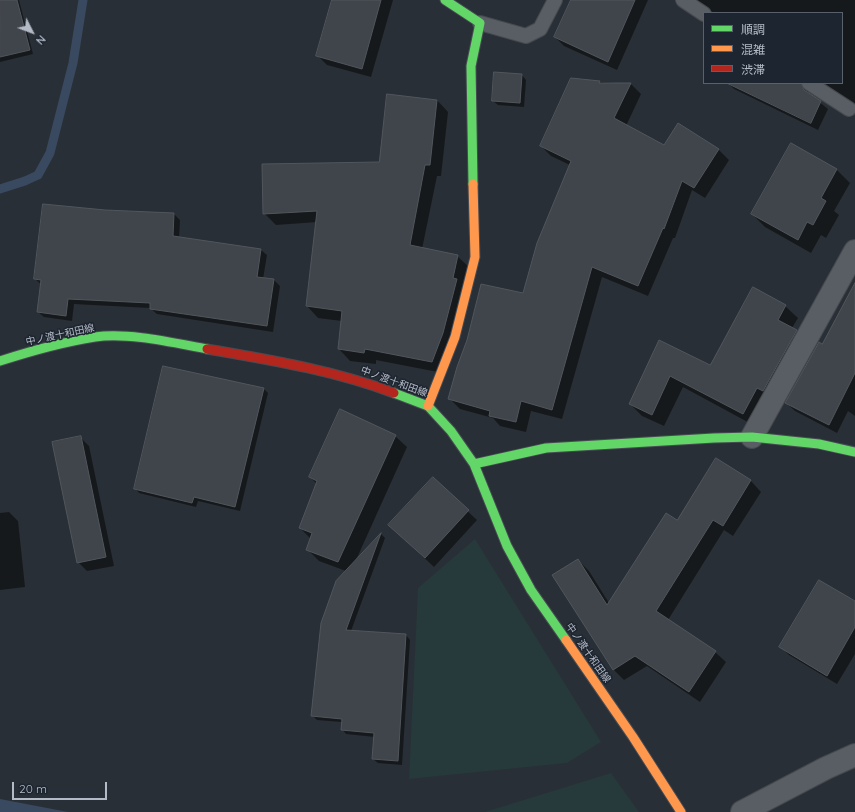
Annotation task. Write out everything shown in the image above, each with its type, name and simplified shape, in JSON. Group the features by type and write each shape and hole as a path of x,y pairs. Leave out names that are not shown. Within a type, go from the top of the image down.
{"main road":[{"path":"428,406 455,336 475,257 471,66 480,23 445,0"},
{"name":"中ノ渡十和田線","path":"0,361 32,351 96,338 143,338 293,364 358,380 428,406 451,431 474,464 506,546 531,590 633,737 681,812"},
{"path":"474,464 546,448 752,437 819,444 855,452"}],"street":[{"path":"752,437 855,250"},
{"path":"742,812 826,768 855,755"}],"lane":[{"path":"480,23 526,36 540,29 555,0"},
{"path":"683,0 703,13"},
{"path":"811,84 849,109"}],"shaded area":[{"path":"475,539 601,742 567,763 409,779 418,588"},
{"path":"611,773 639,812 485,812"}],"water":[{"path":"0,799 68,812 0,812"}],"building":[{"path":"0,0 17,0 30,50 0,57"},
{"path":"332,0 381,0 362,69 316,56"},
{"path":"571,0 635,0 608,62 554,37"},
{"path":"494,72 522,74 520,103 492,101"},
{"path":"571,78 600,81 599,83 631,83 614,118 664,145 678,123 719,149 694,188 682,181 664,229 663,228 638,286 592,267 552,410 521,401 516,422 489,416 490,411 448,399 457,367 467,340 481,284 523,293 537,243 571,161 540,146"},
{"path":"729,84 801,84 804,90 821,101 811,123"},
{"path":"387,94 437,100 430,165 425,165 410,245 458,255 453,278 457,279 443,333 432,362 365,349 364,353 338,349 342,311 306,306 317,211 263,214 262,164 379,162"},
{"path":"791,143 837,169 821,198 826,201 813,225 807,222 798,240 751,214"},
{"path":"43,204 105,210 174,213 173,236 261,249 257,277 274,279 267,326 150,309 150,303 68,299 66,316 37,312 41,280 34,279"},
{"path":"855,283 855,373 829,425 785,403 819,342 822,344"},
{"path":"753,287 786,305 778,320 797,330 763,391 757,388 743,414 670,376 652,415 629,404 659,340 710,365"},
{"path":"163,366 264,388 235,507 194,497 192,503 134,489"},
{"path":"340,409 396,435 338,562 306,550 312,533 299,528 317,481 309,477"},
{"path":"81,436 106,557 77,563 52,442"},
{"path":"716,458 751,480 723,526 713,520 656,611 716,651 689,692 635,656 613,670 552,575 578,559 607,605 666,513 677,520"},
{"path":"433,477 469,510 425,558 388,525"},
{"path":"381,533 346,630 406,634 398,761 372,759 374,733 341,730 342,719 311,716 321,623 336,581"},
{"path":"819,580 855,601 855,627 827,676 779,647"}],"waterway":[{"path":"0,189 38,175 50,153 73,63 83,0"}],"traffic: fast":[{"path":"445,0 480,23 471,66 473,184"},
{"path":"0,361 59,344 108,336 136,337 207,349"},
{"path":"394,393 428,406 451,431 474,464 507,546 531,590 566,640"},
{"path":"474,464 546,448 714,438 752,437 819,444 855,452"}],"traffic: slow":[{"path":"428,406 455,337 475,257 473,184"},
{"path":"566,640 633,737 681,812"}],"traffic: jam":[{"path":"207,349 325,372 394,393"}]}
